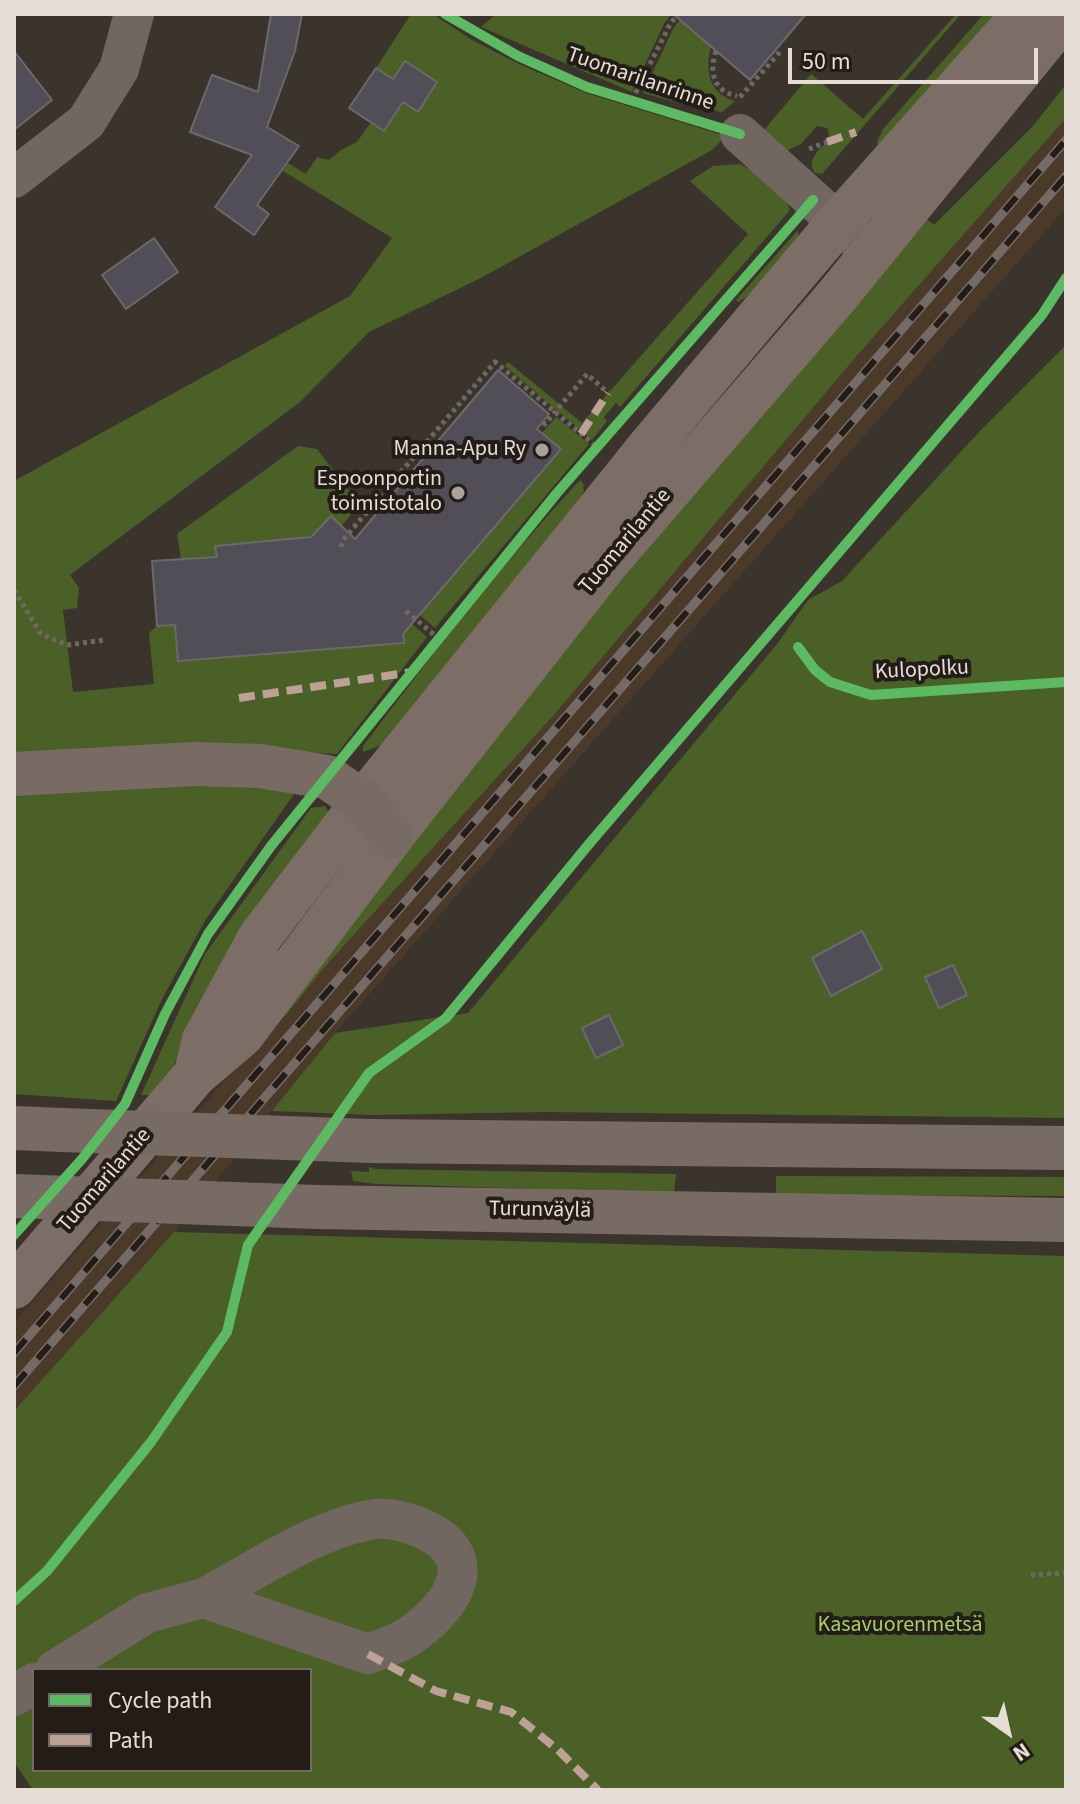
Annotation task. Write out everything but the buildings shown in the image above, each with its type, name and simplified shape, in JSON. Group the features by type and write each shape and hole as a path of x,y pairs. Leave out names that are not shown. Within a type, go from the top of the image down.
{"highway":[{"path":"14,774 194,764 260,766 327,777 363,802 392,836"},
{"path":"14,1128 370,1141 1066,1148"},
{"name":"Turunväylä","path":"14,1196 317,1207 1066,1220"}],"main road":[{"name":"Tuomarilantie","path":"195,1075 204,1040 260,937 363,802 649,447 838,223 1024,14"},
{"name":"Tuomarilantie","path":"14,1287 195,1075 242,1035 392,836 606,564 873,253 1066,14"}],"street":[{"path":"14,178 86,122 119,69 134,14"},
{"path":"743,112 838,223 873,253"},
{"path":"58,1668 147,1613 204,1598 327,1533 378,1519 420,1526 445,1540 457,1560 459,1577 444,1606 407,1638 368,1654 204,1598"},
{"path":"14,1696 32,1684"}],"path":[{"path":"632,100 678,14"},
{"path":"716,51 712,74 722,91 743,112 780,52 776,49"},
{"path":"332,542 342,543 495,362 555,413 601,443 587,459"},
{"path":"543,422 545,424 587,374 608,393"},
{"path":"14,590 41,634 67,645 105,640"},
{"path":"406,611 439,639"},
{"path":"430,650 448,626"},
{"path":"1031,1575 1066,1573"}],"shaded area":[{"path":"1066,118 1066,208 335,1033 183,1222 14,1411 14,1323 275,1023 286,1015 329,962 553,716 855,358"}],"green space":[{"path":"411,14 433,14 472,40 586,93 726,136 712,150 481,278 369,332 300,402 70,575 79,588 77,608 63,610 73,692 154,684 149,633 157,626 175,625 178,661 404,643 402,615 427,637 337,754 175,745 81,748 14,756 14,481 350,296 392,238 283,171 288,163 306,174 317,157 329,160 357,142 371,122 385,131 403,102 419,111 437,82 405,61 393,79 376,68"},
{"path":"496,14 672,14 665,22 632,92 481,27"},
{"path":"685,14 694,14 685,25 711,47 708,64 715,87 735,101 722,112 643,93 674,27"},
{"path":"956,14 961,14 822,174 815,173 812,163 815,154 830,138 827,128 817,126 801,144 788,150 783,149 764,130 811,74 863,119"},
{"path":"984,14 1017,14 880,153 877,142 883,129"},
{"path":"1066,84 1066,118 855,358 553,716 329,962 286,1015 275,1023 376,875 921,215 934,225 1033,126"},
{"path":"740,164 776,189 790,210 620,407 616,403 604,417 607,421 592,440 505,366 508,362 582,423 748,234 690,181 713,166"},
{"path":"798,230 798,245 760,289 738,302 736,300"},
{"path":"1066,345 1066,1118 545,1112 372,1115 272,1111 335,1033 468,1013 777,644 808,600 842,581 979,432"},
{"path":"556,417 589,444 435,628 420,615 560,449 542,433"},
{"path":"298,446 317,449 360,505 332,536 216,546 217,557 181,559 177,534"},
{"path":"580,480 584,491 555,542 399,738 363,752 363,746 468,610"},
{"path":"125,778 299,787 206,919 162,999 116,1101 14,1094 14,788"},
{"path":"325,806 332,818 189,1035 165,1083 149,1095 141,1095 205,954 311,808"},
{"path":"369,1167 676,1174 674,1193 353,1181 351,1171 369,1172"},
{"path":"776,1176 1066,1177 1066,1196 776,1195"},
{"name":"Kasavuorenmetsä","path":"174,1232 1066,1256 1066,1790 33,1790 14,1762 14,1706 32,1694 32,1772 312,1772 312,1668 32,1668 32,1678 14,1684 14,1411"}],"railway":[{"path":"14,1353 1066,140"},
{"path":"14,1386 1066,176"}],"marked path":[{"path":"827,142 856,132"},
{"path":"581,434 608,393"},
{"path":"239,698 412,672"},
{"path":"368,1654 436,1691 511,1712 557,1749 598,1790"}],"cycle path":[{"name":"Tuomarilanrinne","path":"445,14 518,56 587,87 740,134"},
{"path":"14,1235 82,1159 125,1104 165,1014 208,934 271,846 557,493 813,200"},
{"path":"14,1601 47,1571 151,1442 227,1332 248,1245 369,1073 446,1018 589,844 1042,315 1066,278"},
{"name":"Kulopolku","path":"798,647 815,670 830,682 871,695 1066,682"}],"place":[{"name":"Manna-Apu Ry","path":"542,450"},
{"name":"Espoonportin toimistotalo","path":"458,493"}]}
